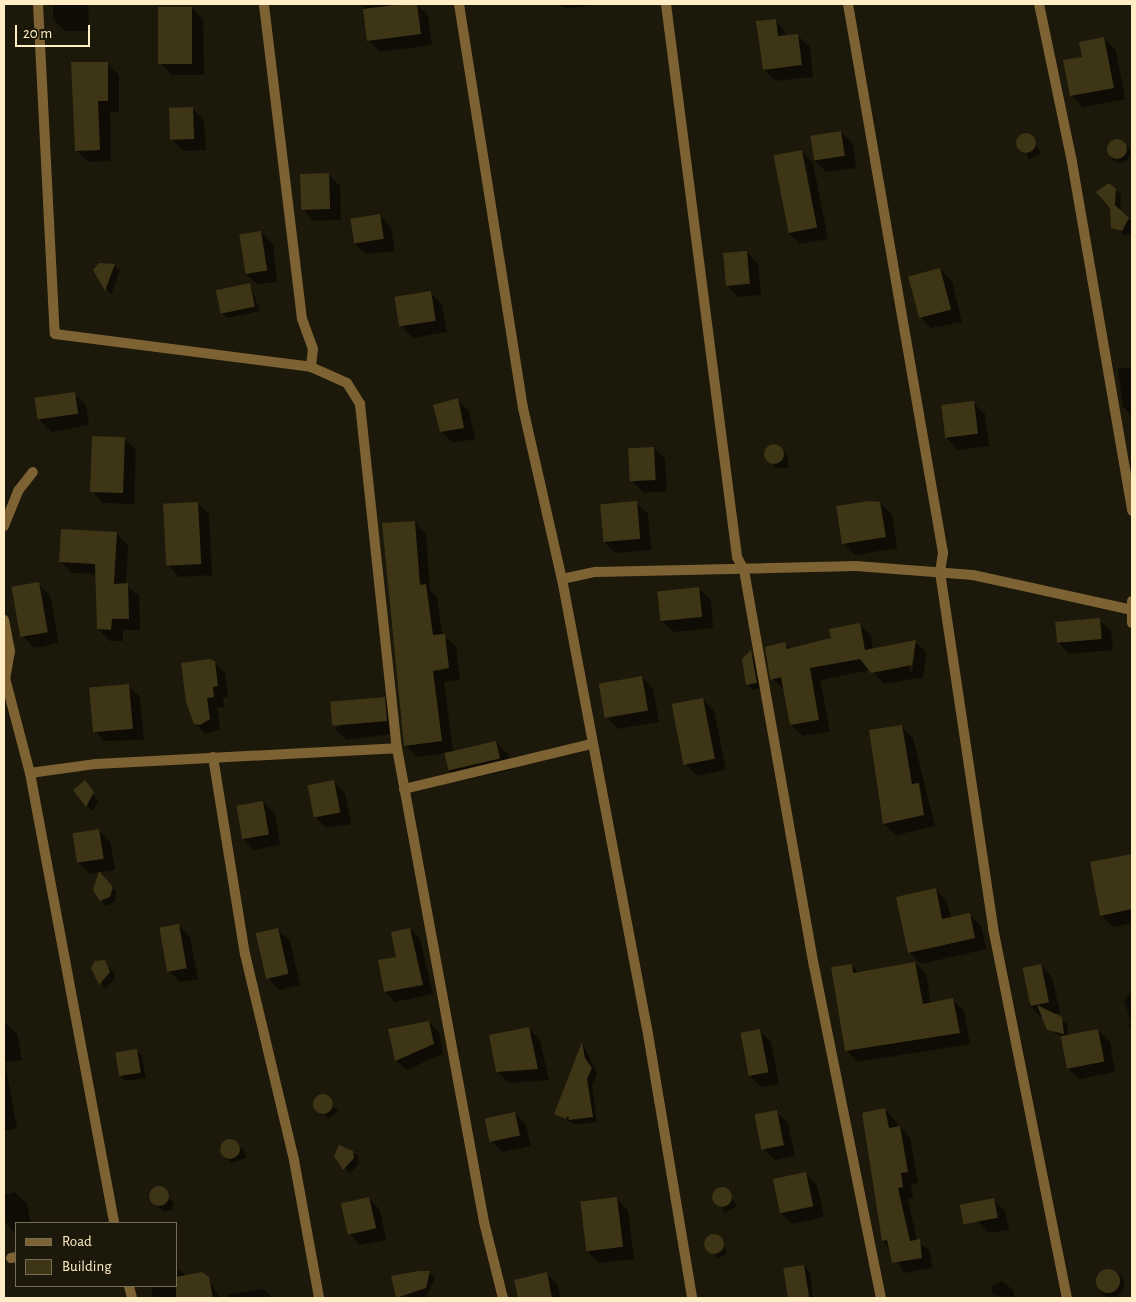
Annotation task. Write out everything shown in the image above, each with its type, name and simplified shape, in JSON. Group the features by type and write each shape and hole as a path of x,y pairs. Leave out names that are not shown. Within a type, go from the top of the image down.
{"street":[{"path":"38,4 55,334 311,367 347,383 360,404 396,748 484,1222 503,1298"},
{"path":"264,4 300,303 314,349 311,367"},
{"path":"459,4 523,408 562,579 591,744 647,1028 692,1298"},
{"path":"666,4 736,547 744,570 814,966 881,1298"},
{"path":"848,4 943,553 940,572 993,928 1067,1298"},
{"path":"1039,4 1072,162 1132,511"},
{"path":"4,526 18,491 33,472"},
{"path":"562,579 596,572 856,566 940,572 1131,607 1132,623"},
{"path":"4,620 10,651 4,678 30,773 114,1222"},
{"path":"404,789 591,744"},
{"path":"30,773 96,764 396,748"},
{"path":"214,757 245,954 294,1160 319,1298"}],"building":[{"path":"417,4 421,34 367,41 363,9"},
{"path":"158,7 192,7 192,64 158,64"},
{"path":"776,19 778,36 798,34 802,65 763,70 756,21"},
{"path":"1104,37 1114,88 1070,96 1063,60 1082,57 1079,42"},
{"path":"71,62 108,62 108,101 98,101 100,150 75,151"},
{"path":"193,107 194,139 170,140 169,108"},
{"path":"841,131 845,156 814,161 810,136"},
{"path":"1026,133 1033,136 1036,143 1033,150 1026,153 1019,150 1016,143 1019,136"},
{"path":"1117,139 1124,142 1127,149 1124,156 1117,159 1110,156 1107,149 1110,142"},
{"path":"802,150 817,228 789,233 774,156"},
{"path":"329,173 330,209 301,210 300,174"},
{"path":"1109,183 1116,189 1115,205 1129,218 1122,231 1111,228 1110,208 1096,192"},
{"path":"380,214 384,239 354,243 350,219"},
{"path":"261,231 267,271 246,274 239,234"},
{"path":"747,251 750,284 726,286 723,253"},
{"path":"99,263 115,264 105,291 93,270"},
{"path":"940,268 951,310 919,318 908,277"},
{"path":"250,283 255,306 221,314 216,290"},
{"path":"431,291 436,321 399,326 394,297"},
{"path":"75,392 78,414 37,419 34,398"},
{"path":"458,398 464,428 440,432 433,405"},
{"path":"974,401 978,434 945,438 941,405"},
{"path":"92,436 125,437 123,493 90,492"},
{"path":"774,444 781,447 784,454 781,461 774,464 767,461 764,454 767,447"},
{"path":"654,447 656,480 630,481 628,448"},
{"path":"637,501 640,539 603,542 600,504"},
{"path":"869,501 880,502 886,537 842,544 836,506"},
{"path":"198,502 201,564 166,566 163,504"},
{"path":"415,521 420,585 426,584 433,635 445,634 449,668 433,671 442,741 404,746 382,523"},
{"path":"61,529 117,532 114,584 128,583 129,619 112,619 111,630 97,629 95,564 59,562"},
{"path":"39,582 48,632 20,637 11,587"},
{"path":"699,587 702,617 660,621 657,591"},
{"path":"1100,618 1102,639 1057,643 1055,622"},
{"path":"860,623 865,650 916,640 912,665 871,673 860,659 810,668 819,720 790,725 781,677 770,680 765,647 785,642 787,649 831,638 829,629"},
{"path":"751,650 757,683 746,685 742,659"},
{"path":"209,659 215,661 218,686 213,687 214,697 207,698 210,719 200,725 194,724 186,702 181,663"},
{"path":"642,676 648,710 605,718 599,684"},
{"path":"129,684 133,729 93,732 89,687"},
{"path":"385,697 387,721 332,726 330,702"},
{"path":"703,698 715,759 683,765 672,704"},
{"path":"902,725 912,784 919,783 924,815 883,824 869,730"},
{"path":"496,741 500,759 448,770 444,753"},
{"path":"85,780 94,792 86,807 73,790"},
{"path":"334,780 340,812 314,818 307,785"},
{"path":"263,801 269,834 242,839 236,806"},
{"path":"99,829 104,859 77,863 72,833"},
{"path":"1132,854 1132,909 1100,916 1090,862"},
{"path":"99,871 113,887 110,897 100,901 93,890"},
{"path":"936,888 942,919 970,913 975,938 908,953 896,897"},
{"path":"179,924 187,968 167,972 159,927"},
{"path":"278,928 289,974 266,979 256,933"},
{"path":"410,928 423,985 384,992 378,960 396,957 391,932"},
{"path":"105,960 110,972 99,985 91,968 95,961"},
{"path":"915,962 923,1004 953,998 960,1033 845,1051 831,967 852,964 853,973"},
{"path":"1041,964 1049,1002 1031,1006 1022,968"},
{"path":"1037,1005 1062,1017 1064,1034 1047,1030"},
{"path":"429,1021 434,1044 395,1061 388,1029"},
{"path":"529,1027 538,1069 496,1072 489,1035"},
{"path":"760,1029 768,1072 749,1076 740,1033"},
{"path":"1098,1029 1104,1061 1067,1069 1061,1036"},
{"path":"582,1042 585,1058 592,1068 587,1079 593,1117 569,1120 568,1116 566,1119 554,1114"},
{"path":"137,1049 141,1073 119,1076 115,1052"},
{"path":"323,1094 330,1097 333,1104 330,1111 323,1114 316,1111 313,1104 316,1097"},
{"path":"885,1108 889,1128 900,1126 908,1172 901,1173 903,1187 898,1188 910,1241 920,1239 922,1258 892,1263 887,1240 882,1241 862,1113"},
{"path":"777,1110 784,1145 761,1150 754,1114"},
{"path":"515,1112 520,1135 490,1142 485,1118"},
{"path":"230,1139 237,1142 240,1149 237,1156 230,1159 223,1156 220,1149 223,1142"},
{"path":"339,1145 353,1151 354,1158 343,1170 334,1156"},
{"path":"806,1172 813,1206 780,1213 773,1179"},
{"path":"159,1186 166,1189 169,1196 166,1203 159,1206 152,1203 149,1196 152,1189"},
{"path":"722,1187 729,1190 732,1197 729,1204 722,1207 715,1204 712,1197 715,1190"},
{"path":"369,1197 376,1228 348,1235 341,1204"},
{"path":"617,1197 623,1247 586,1251 580,1202"},
{"path":"994,1198 998,1218 963,1224 960,1205"},
{"path":"714,1234 721,1237 724,1244 721,1251 714,1254 707,1251 704,1244 707,1237"},
{"path":"804,1265 809,1298 788,1298 783,1268"},
{"path":"1108,1269 1117,1272 1120,1281 1117,1290 1108,1293 1099,1290 1096,1281 1099,1272"},
{"path":"418,1271 430,1271 426,1288 396,1298 391,1276"},
{"path":"202,1272 209,1277 213,1298 176,1298 178,1277"},
{"path":"547,1272 552,1298 518,1298 514,1280"}]}
